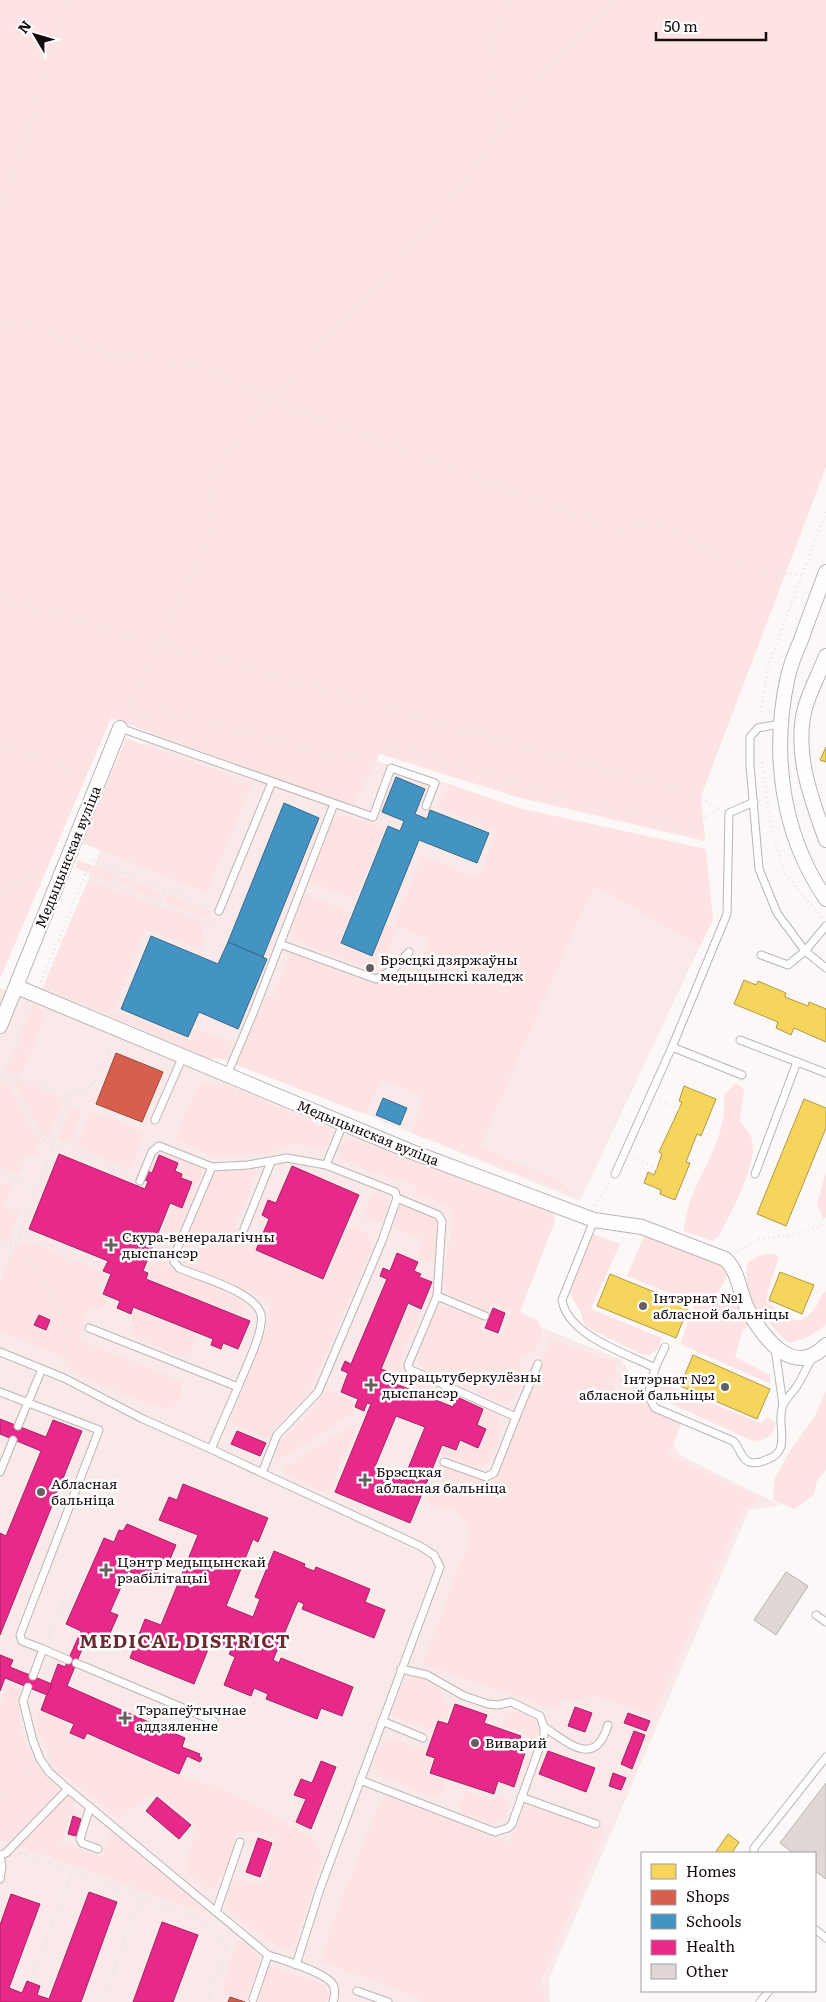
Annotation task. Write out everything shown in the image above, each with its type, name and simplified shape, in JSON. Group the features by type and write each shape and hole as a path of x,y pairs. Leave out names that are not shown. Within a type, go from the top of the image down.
{"street":[{"path":"826,572 788,674 780,724 780,772 788,817 806,863 826,899"},
{"path":"826,656 803,715 801,736 805,779 826,840"},
{"name":"Медыцынская вуліца","path":"0,1026 120,728"},
{"name":"Медыцынская вуліца","path":"16,987 118,1028 343,1124 591,1219 642,1226 725,1259"},
{"path":"725,1259 732,1264 747,1308 764,1335 775,1347 793,1357 813,1354 826,1345"}],"lane":[{"path":"780,724 758,728 750,738 759,869 777,913 805,951 826,968"},
{"path":"120,728 373,817 391,768 435,783 426,806"},
{"path":"220,911 272,782"},
{"path":"615,1174 672,1047 727,914 729,813 754,802"},
{"path":"227,1075 334,804"},
{"path":"761,954 788,965 805,951 826,926"},
{"path":"280,944 376,980 394,968 408,952"},
{"path":"740,1040 826,1072"},
{"path":"672,1047 742,1075"},
{"path":"155,1120 183,1056"},
{"path":"755,1174 798,1062"},
{"path":"326,1165 343,1124"},
{"path":"140,1181 152,1152 159,1146 212,1167 293,1159 326,1165 395,1192 397,1198 382,1240 318,1392 277,1435 262,1473"},
{"path":"244,1229 272,1162"},
{"path":"211,1449 258,1335 261,1315 255,1304 242,1294 179,1268 174,1262 175,1254 212,1167"},
{"path":"397,1198 438,1215 442,1221 437,1296 408,1365 409,1369 516,1418"},
{"path":"591,1219 562,1300 564,1307 584,1333 655,1368"},
{"path":"437,1296 485,1316"},
{"path":"89,1328 238,1386"},
{"path":"665,1347 655,1368 648,1395 655,1408 733,1441 748,1461 758,1463 774,1458 780,1451 783,1438 781,1413 784,1405 802,1378 813,1354"},
{"path":"775,1347 784,1405"},
{"path":"0,1352 64,1378 143,1419 420,1546 434,1555 440,1567 320,1889 296,1965"},
{"path":"444,1462 486,1478 491,1477 538,1364"},
{"path":"18,1426 42,1369"},
{"path":"0,1392 99,1430 20,1635 22,1641 214,1721"},
{"path":"0,1472 13,1440"},
{"path":"816,1615 826,1622"},
{"path":"32,1676 43,1649"},
{"path":"360,1780 495,1832 508,1828 512,1824 522,1797 544,1728 540,1716 511,1702 498,1705 488,1704 464,1696 427,1675 401,1668"},
{"path":"28,1687 23,1701 33,1741 40,1759 49,1772 268,1955 296,1965 333,1984 335,1994 332,2002"},
{"path":"382,1721 423,1738"},
{"path":"544,1728 576,1747 587,1750 596,1749 604,1740 608,1725"},
{"path":"754,1852 754,1848 826,1757"},
{"path":"0,1879 0,1855 10,1849 68,1789"},
{"path":"522,1797 596,1824"},
{"path":"90,1807 80,1839 82,1843 98,1849"},
{"path":"216,1912 240,1842"},
{"path":"253,1999 268,1955"},
{"path":"358,1991 388,2002"},
{"path":"760,2002 768,1992"}],"path":[{"path":"0,207 25,140 68,0"},
{"path":"502,128 487,61 506,0"},
{"path":"120,728 211,534 208,505 215,471 270,400 382,281 454,197 533,85 584,28 619,0"},
{"path":"0,322 30,326 115,356 198,365 270,400 616,530 658,523 710,550 756,570 802,575"},
{"path":"758,728 769,663 826,512"},
{"path":"0,598 701,796 718,810"},
{"path":"120,728 159,710 340,756 401,748 548,792 690,828 725,806"},
{"path":"0,744 98,780"},
{"path":"752,788 764,782"},
{"path":"0,898 11,888 69,855"},
{"path":"0,1081 2,1074 35,996 85,874 92,858 220,911 213,926 85,874"},
{"path":"114,886 120,870"},
{"path":"160,904 166,889"},
{"path":"2,1074 70,1096 81,1094 95,1084 118,1028"},
{"path":"7,1076 42,1138 51,1147 140,1181"},
{"path":"0,1283 70,1096"},
{"path":"650,1097 679,1109"},
{"path":"624,1154 657,1168"},
{"path":"0,1174 44,1191"},
{"path":"591,1219 615,1174"},
{"path":"725,1259 759,1239 797,1234 826,1224"},
{"path":"19,1233 98,1264"},
{"path":"0,1246 16,1243"},
{"path":"16,1243 37,1271 58,1309 65,1336 64,1378"},
{"path":"43,1649 64,1600 75,1604"},
{"path":"10,1849 72,1874 208,1922 227,1948 207,2002"},
{"path":"33,1976 72,1874"},
{"path":"103,1999 140,1899"}],"shaded area":[{"path":"0,0 826,0 826,467 701,796 705,841 517,797 380,754 353,806 111,718 0,979"},
{"name":"Брэсцкі дзяржаўны медыцынскі каледж","path":"163,692 449,784 669,861 700,946 580,1201 365,1114 42,990 146,742"},
{"path":"126,738 252,783 207,893 82,843"},
{"path":"449,784 519,808 706,849 713,920 700,946 596,886 583,910 480,1147 565,1184 572,1194 412,1133 423,1096 383,1080 365,1114 232,1063 238,1057 265,995 273,997 291,950 298,956 390,985 394,977 420,966 430,940 394,924 422,856 478,878 497,831 436,807"},
{"path":"338,815 359,818 385,828 355,900 309,881 331,822"},
{"path":"78,860 114,874 111,882 75,868"},
{"path":"122,877 160,892 157,899 119,884"},
{"path":"88,880 201,922 204,950 145,930 114,1010 191,1041 196,1029 228,1041 232,1045 228,1058 209,1059 43,987"},
{"path":"168,894 211,911 208,919 165,902"},
{"path":"303,894 350,912 339,945 371,958 386,925 395,931 389,950 381,964 371,969 294,940 290,927"},
{"name":"Брэсцкая абласная бальніца","path":"0,988 340,1131 547,1210 508,1314 622,1360 680,1455 780,1505 749,1510 549,1979 550,2002 0,2002"},
{"path":"35,1003 42,1012 43,1022 21,1077 6,1072"},
{"path":"4,1078 40,1140 36,1156 27,1153 19,1174 0,1166 0,1087"},
{"path":"12,1078 64,1098 49,1138 43,1136"},
{"path":"209,1081 229,1086 333,1131 328,1144 321,1150 294,1144 269,1153 212,1156 176,1138 196,1087"},
{"path":"736,1083 744,1089 740,1121 751,1137 753,1147 752,1159 736,1202 719,1236 712,1241 683,1231 693,1194 718,1139 724,1111 724,1095"},
{"path":"70,1107 82,1112 70,1144 58,1139"},
{"path":"91,1111 145,1132 130,1169 76,1147"},
{"path":"348,1138 552,1210 555,1221 520,1312 538,1321 543,1333 535,1352 521,1357 522,1380 514,1399 500,1402 422,1368 414,1359 431,1311 437,1308 450,1307 470,1314 483,1320 480,1329 500,1337 511,1312 492,1303 487,1312 450,1295 443,1283 451,1224 449,1210 439,1202 417,1195 416,1185 365,1169 347,1161 340,1154 339,1149 341,1144"},
{"path":"166,1153 187,1160 197,1166 202,1174 165,1266 242,1299 245,1306 243,1316 149,1278 151,1271 146,1269 172,1206 182,1210 194,1182 183,1177 184,1173 177,1170 179,1163 160,1155"},
{"path":"159,1156 152,1171 147,1170 153,1161"},
{"path":"241,1165 257,1172 235,1228 258,1239 254,1250 324,1281 346,1231 358,1227 370,1237 372,1247 310,1390 267,1439 230,1422 270,1320 269,1306 262,1296 192,1269 183,1262 182,1251 211,1179 219,1169"},
{"path":"826,1172 826,1218 823,1219 817,1203"},
{"path":"0,1182 12,1186 5,1206 20,1213 8,1240 0,1241"},
{"path":"377,1192 389,1200 388,1209 382,1221 371,1223 364,1218 365,1210 369,1200"},
{"path":"407,1202 438,1219 435,1263 418,1257 423,1240 395,1228 394,1219 399,1206"},
{"path":"645,1233 720,1265 728,1275 719,1291 734,1301 746,1295 747,1264 762,1255 779,1256 766,1302 791,1319 800,1321 813,1311 820,1297 826,1291 826,1325 808,1337 790,1343 764,1318 743,1329 735,1357 770,1375 771,1384 680,1344 695,1304 627,1276"},
{"path":"593,1234 620,1244 591,1309 662,1338 658,1349 649,1355 638,1353 585,1326 580,1311 569,1292"},
{"path":"28,1241 96,1269 105,1276 98,1295 107,1300 103,1311 90,1306 78,1337 89,1344 183,1382 180,1400 170,1410 146,1403 73,1373 63,1358 0,1330 0,1284 15,1247"},
{"path":"409,1305 421,1311 398,1368 466,1395 496,1413 500,1426 498,1442 491,1458 481,1466 466,1464 440,1454 443,1447 457,1452 462,1443 479,1449 488,1428 478,1424 484,1408 455,1396 452,1405 386,1378 388,1369 383,1367"},
{"path":"135,1310 197,1334 190,1352 182,1357 135,1337 131,1323"},
{"path":"550,1339 616,1362 614,1388 683,1420 669,1455 760,1499 743,1508 654,1715 593,1695 589,1705 564,1697 557,1710 423,1664 469,1539 469,1524 454,1510 425,1503 441,1464 493,1482"},
{"path":"655,1380 761,1423 767,1417 776,1423 771,1434 762,1440 753,1441 658,1398 653,1388"},
{"path":"327,1390 353,1401 351,1406 354,1413 277,1461 277,1448 281,1442 307,1416"},
{"path":"826,1391 826,1470 817,1481 814,1495 794,1509 773,1500 774,1480 792,1448 815,1416"},
{"path":"358,1422 328,1493 285,1474 282,1469"},
{"path":"415,1675 427,1679 438,1686 449,1707 445,1720 436,1718 432,1730 395,1717 392,1712 402,1686"},
{"path":"7,1687 23,1692 20,1702 20,1723 30,1754 49,1780 75,1800 61,1843 103,1857 111,1830 209,1909 204,1913 0,1839 0,1705"},
{"path":"40,1705 69,1717 66,1726 192,1780 242,1798 319,1844 321,1862 295,1942 287,1951 270,1942 226,1907 229,1890 235,1880 264,1883 276,1838 257,1832 237,1832 229,1865 213,1888 207,1889 185,1870 196,1825 154,1792 119,1818 54,1768 36,1726"},
{"path":"512,1711 535,1718 538,1731 532,1747 524,1744 526,1734 501,1725 506,1713"},
{"path":"389,1738 425,1750 424,1756 431,1759 427,1775 447,1782 443,1794 432,1797 379,1775 373,1761 382,1742"},
{"path":"465,1791 496,1802 499,1797 511,1801 505,1816 493,1825 462,1813 458,1808"},
{"path":"388,1795 510,1843 524,1807 535,1805 605,1830 542,1977 544,2002 423,2002 414,1995 321,1962 331,1926 377,1809"},
{"path":"240,1939 260,1955 248,1996 243,2000 225,1994 223,1991 226,1973 237,1941"},
{"path":"271,1967 325,1985 328,1997 326,2002 256,2002 267,1972"}],"building: Homes":[{"path":"826,747 826,762 820,760"},
{"path":"744,980 756,985 758,981 786,993 785,997 808,1006 809,1002 826,1009 826,1042 794,1028 791,1035 776,1028 778,1022 734,1004"},
{"path":"684,1086 716,1099 701,1136 697,1134 686,1162 690,1163 675,1200 660,1194 661,1190 644,1183 648,1172 654,1175 657,1168 662,1154 659,1152 682,1102 679,1101"},
{"path":"804,1099 826,1108 826,1128 786,1226 757,1214"},
{"path":"780,1272 814,1285 802,1314 769,1300"},
{"name":"Інтэрнат №1 абласной бальніцы","path":"610,1274 689,1306 676,1338 597,1306"},
{"name":"Інтэрнат №2 абласной бальніцы","path":"693,1355 770,1389 757,1419 680,1386"},
{"path":"728,1834 739,1842 733,1852 716,1852"}],"building: Shops":[{"path":"116,1053 163,1072 142,1122 96,1104"},
{"path":"230,1997 245,2002 228,2002"}],"building: Schools":[{"path":"396,777 425,789 415,814 427,819 430,810 489,833 477,863 419,840 372,956 341,943 388,826 400,831 404,821 382,812"},
{"path":"284,803 319,818 263,957 228,942"},
{"path":"151,936 218,964 228,942 267,959 238,1029 199,1012 188,1037 121,1009"},
{"path":"383,1098 407,1108 400,1125 376,1115"}],"building: Health":[{"name":"Скура-венералагічны дыспансэр","path":"59,1154 145,1189 148,1181 142,1179 145,1170 152,1173 159,1155 178,1163 175,1171 182,1174 181,1178 192,1182 182,1208 170,1203 143,1271 148,1273 146,1279 250,1321 238,1349 223,1343 221,1349 211,1345 213,1339 133,1307 131,1314 117,1308 120,1301 103,1294 111,1274 103,1271 108,1261 29,1229"},
{"path":"292,1166 359,1195 323,1279 256,1250 269,1219 262,1215 268,1200 276,1203"},
{"name":"Супрацьтуберкулёзны дыспансэр","path":"397,1253 418,1262 414,1271 421,1274 419,1277 432,1282 421,1309 408,1303 381,1369 387,1371 384,1379 453,1407 457,1397 483,1409 477,1425 486,1429 478,1448 460,1440 456,1450 442,1445 410,1523 335,1492 371,1404 367,1403 364,1411 355,1407 358,1399 341,1392 348,1373 341,1370 345,1361 351,1364 387,1279 380,1276 383,1268 390,1271","holes":["396,1416 425,1427 403,1481 374,1469"]},
{"path":"493,1308 505,1313 498,1333 485,1328"},
{"path":"39,1315 50,1320 46,1330 34,1325"},
{"name":"Абласная бальніца","path":"0,1419 46,1437 53,1420 82,1431 0,1635 0,1533 6,1536 41,1451 0,1434"},
{"path":"237,1431 266,1443 260,1456 231,1444"},
{"path":"183,1484 268,1518 258,1542 253,1539 226,1606 253,1617 260,1599 255,1597 274,1551 305,1564 304,1567 314,1571 316,1567 370,1589 365,1602 385,1610 374,1638 302,1609 304,1604 298,1601 273,1660 279,1663 281,1658 353,1687 342,1716 321,1708 317,1719 266,1699 268,1694 254,1688 251,1696 224,1685 235,1657 229,1654 231,1650 211,1642 194,1684 130,1658 145,1619 161,1625 198,1535 159,1520 169,1497 177,1500"},
{"path":"127,1524 176,1545 167,1566 162,1564 158,1574 163,1576 159,1584 128,1571 110,1612 118,1615 107,1640 89,1632 67,1686 185,1738 182,1747 200,1754 199,1756 202,1758 200,1762 187,1756 179,1774 87,1733 84,1739 70,1733 74,1724 41,1710 58,1664 65,1667 81,1631 66,1624 104,1538 114,1542 119,1530 123,1531"},
{"path":"0,1655 13,1660 10,1667 52,1684 47,1695 5,1678 0,1691"},
{"name":"Виварий","path":"455,1704 487,1715 484,1723 521,1736 516,1750 525,1753 514,1787 498,1781 494,1794 430,1773 435,1758 426,1755 438,1721 448,1724"},
{"path":"575,1707 592,1713 585,1732 568,1726"},
{"path":"628,1713 650,1721 646,1731 624,1723"},
{"path":"634,1731 645,1735 632,1769 621,1764"},
{"path":"548,1751 595,1768 586,1792 539,1774"},
{"path":"321,1761 336,1767 311,1829 296,1822 306,1799 294,1795 301,1779 312,1783"},
{"path":"613,1773 626,1778 621,1790 609,1786"},
{"path":"157,1797 191,1825 179,1839 146,1811"},
{"path":"73,1816 81,1819 76,1836 68,1834"},
{"path":"258,1838 272,1843 260,1877 246,1872"},
{"path":"89,1892 117,1902 81,2002 0,2002 0,1925 11,1894 40,1904 9,1988 22,1993 27,1981 40,1986 37,1995 49,1999"},
{"path":"162,1922 198,1935 173,2002 133,2002"}],"building: Other":[{"path":"786,1572 808,1586 776,1635 754,1620"},
{"path":"826,1783 826,1879 816,1872 816,1852 792,1852 780,1843"}],"place":[{"name":"Брэсцкі дзяржаўны медыцынскі каледж","path":"370,968"},
{"name":"Скура-венералагічны дыспансэр","path":"111,1245"},
{"name":"Інтэрнат №1 абласной бальніцы","path":"643,1306"},
{"name":"Супрацьтуберкулёзны дыспансэр","path":"371,1385"},
{"name":"Інтэрнат №2 абласной бальніцы","path":"725,1387"},
{"name":"Брэсцкая абласная бальніца","path":"365,1480"},
{"name":"Абласная бальніца","path":"41,1492"},
{"name":"Цэнтр медыцынскай рэабілітацыі","path":"106,1570"},
{"name":"Тэрапеўтычнае аддзяленне","path":"125,1718"},
{"name":"Виварий","path":"475,1743"}],"district":[{"name":"MEDICAL DISTRICT","path":"185,1641"}]}
